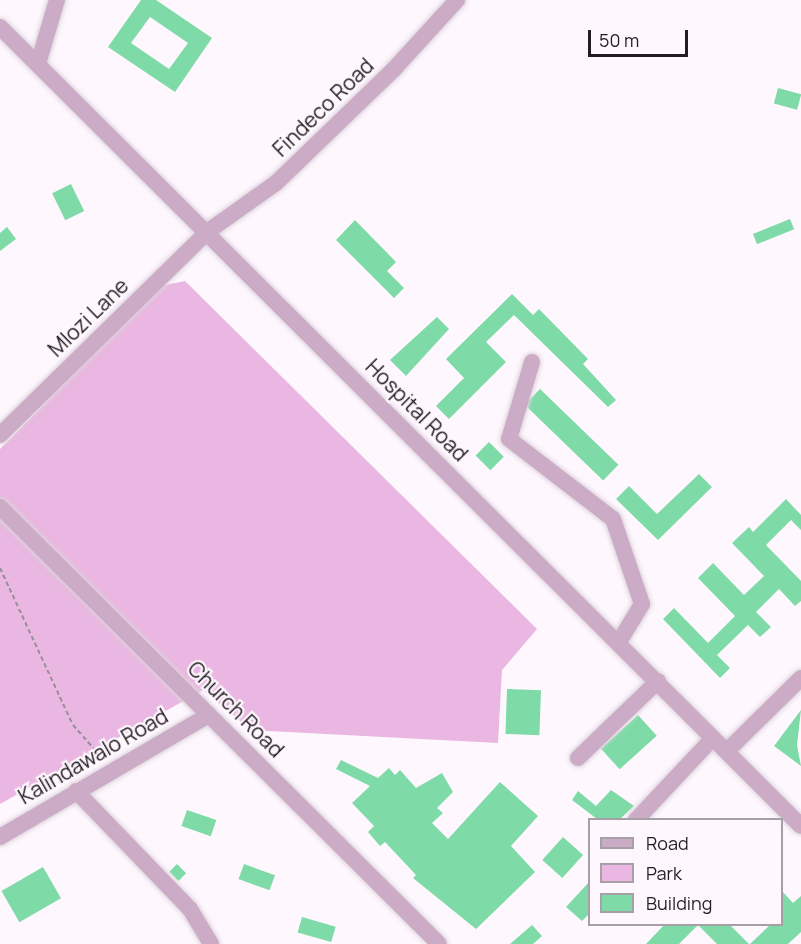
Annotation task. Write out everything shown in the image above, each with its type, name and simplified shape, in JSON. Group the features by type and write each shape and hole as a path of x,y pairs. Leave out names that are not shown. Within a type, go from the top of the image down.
{"street":[{"path":"38,64 57,0"},
{"name":"Findeco Road","path":"207,232 276,183 457,0"},
{"name":"Hospital Road","path":"0,27 801,826"},
{"name":"Mlozi Lane","path":"0,435 207,232"},
{"path":"532,362 510,439 613,519 642,604 619,642"},
{"name":"Church Road","path":"0,507 439,944"},
{"path":"727,751 801,678"},
{"path":"578,758 658,681"},
{"name":"Kalindawalo Road","path":"0,837 209,715"},
{"path":"637,818 713,738"},
{"path":"76,791 190,909 211,944"}],"path":[{"path":"0,568 73,725 113,770"}],"green space":[{"path":"185,281 537,629 502,670 498,743 251,730 203,690 0,804 0,449 160,286"}],"building":[{"path":"141,0 156,0 212,38 175,92 108,47","holes":["150,17 188,43 169,69 131,43"]},
{"path":"778,88 801,94 797,110 774,103"},
{"path":"71,184 84,211 65,220 52,193"},
{"path":"790,219 794,229 757,244 753,234"},
{"path":"355,220 396,262 387,271 404,288 394,298 336,240"},
{"path":"7,227 16,239 0,251 0,233"},
{"path":"512,294 533,315 539,309 588,359 583,364 616,400 608,407 514,315 486,342 506,362 449,419 436,406 464,378 446,359"},
{"path":"437,317 449,329 406,376 390,360"},
{"path":"540,389 618,465 603,481 525,405"},
{"path":"489,442 504,457 490,470 476,455"},
{"path":"699,474 712,487 658,540 616,499 629,486 657,514"},
{"path":"786,499 801,515 801,530 791,520 766,545 801,581 801,601 795,606 779,589 756,612 771,627 760,637 748,625 717,655 730,668 720,678 663,619 674,608 708,643 735,616 698,578 713,563 744,595 764,576 732,543 749,527 753,532"},
{"path":"507,689 541,690 539,735 505,734"},
{"path":"801,710 797,745 801,766 774,746"},
{"path":"638,715 657,736 620,769 601,748"},
{"path":"341,760 378,778 389,768 395,775 400,770 416,788 442,773 453,792 437,808 443,813 432,823 448,839 500,782 538,816 511,846 535,872 476,929 413,878 416,875 385,842 380,846 368,832 374,826 352,803 370,786 336,769"},
{"path":"611,790 634,806 621,818 596,818 572,800 578,791 596,806"},
{"path":"187,810 216,820 211,836 181,826"},
{"path":"563,837 583,855 562,878 542,860"},
{"path":"177,864 186,873 178,881 169,872"},
{"path":"244,864 275,875 270,890 239,879"},
{"path":"43,867 61,898 19,922 1,891"},
{"path":"588,883 588,915 582,921 566,907"},
{"path":"783,892 793,903 801,896 801,932 788,944 750,944 769,926 783,926"},
{"path":"302,917 336,927 331,942 298,932"},
{"path":"532,925 542,936 533,944 510,944"},
{"path":"663,926 697,926 679,944 646,944"},
{"path":"699,926 731,926 749,944 717,944"}]}
